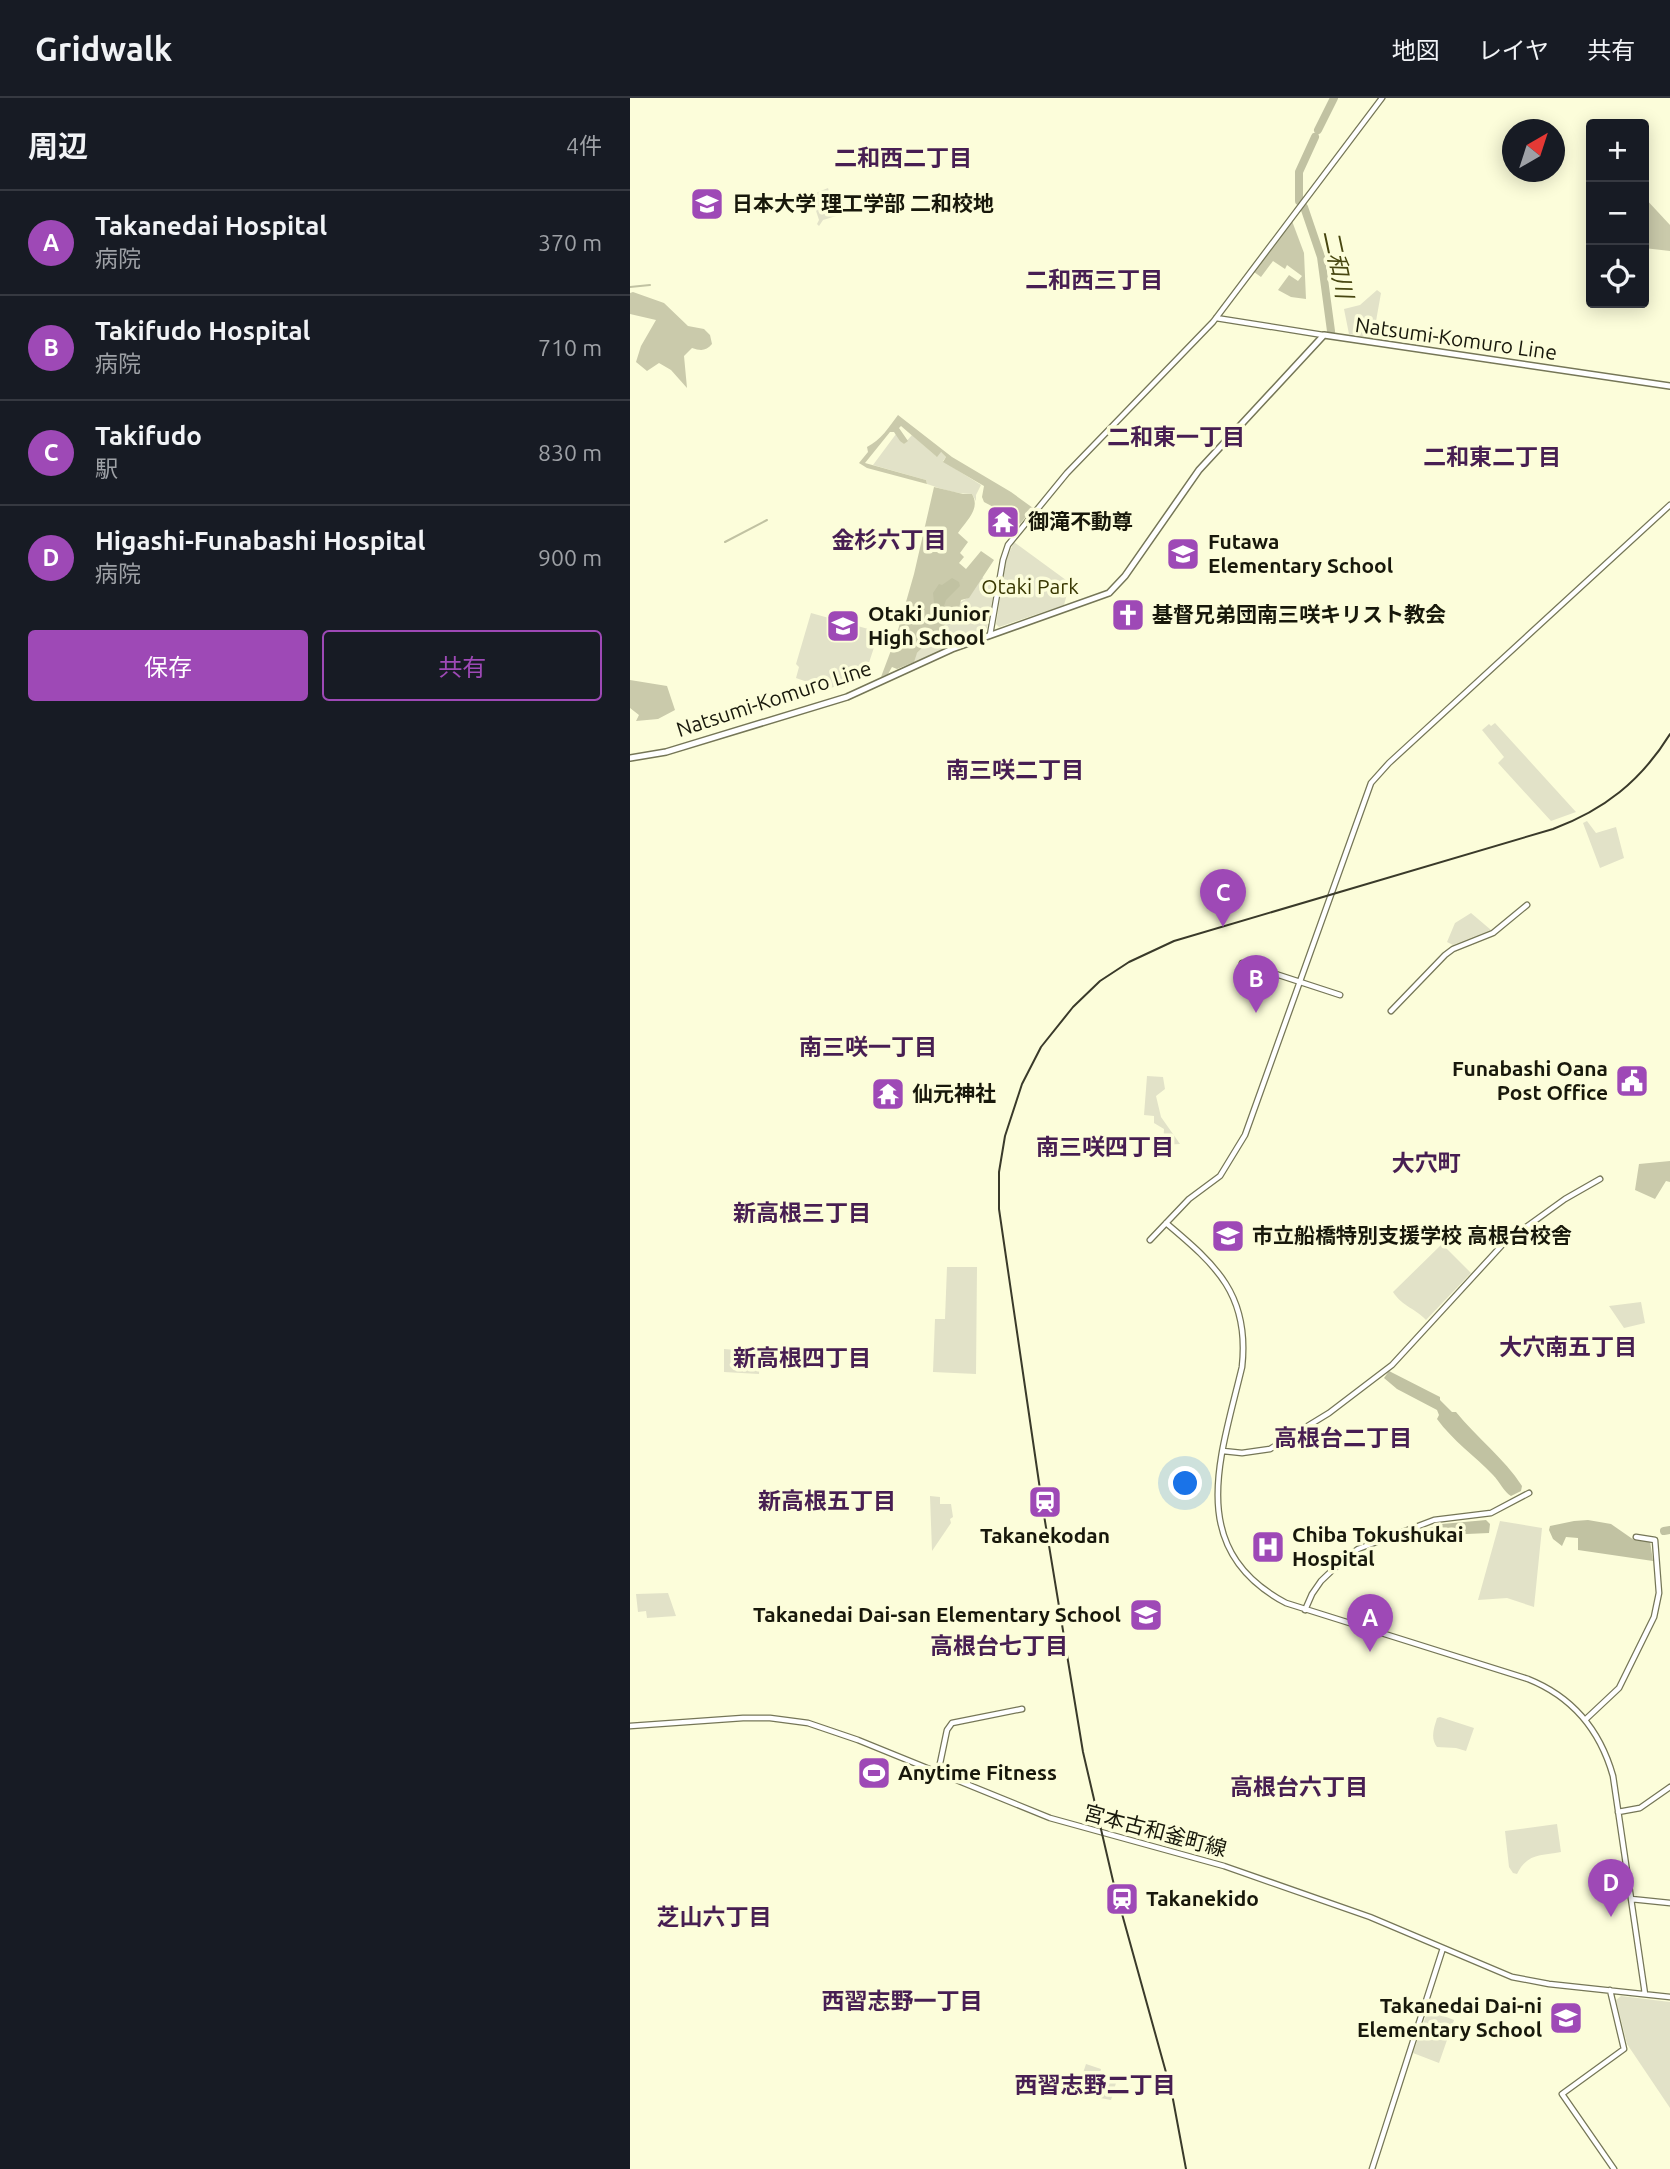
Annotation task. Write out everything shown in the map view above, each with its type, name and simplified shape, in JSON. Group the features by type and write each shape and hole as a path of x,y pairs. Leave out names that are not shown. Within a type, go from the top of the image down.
{"main road":[{"name":"Natsumi-Komuro Line","path":"630,758 658,754 847,697 952,649 1090,601 1114,589 1199,470 1324,335 1670,386"}],"street":[{"path":"990,635 1008,545 1067,473 1216,318 1382,98"},
{"path":"1216,318 1324,335"},
{"path":"1150,1240 1196,1193 1217,1180 1238,1149 1259,1101 1366,792 1377,774 1670,505"},
{"path":"1391,1011 1445,955 1453,949 1493,933 1527,905"},
{"path":"1242,963 1340,995"},
{"path":"1223,1451 1242,1453 1270,1449 1329,1413 1392,1365 1504,1243 1565,1199 1600,1179"},
{"path":"1166,1223 1212,1264 1227,1285 1240,1317 1242,1367 1217,1487 1217,1508 1230,1550 1245,1571 1279,1599 1305,1610 1528,1679 1557,1693 1586,1719 1606,1753 1613,1776 1645,1994"},
{"path":"1305,1610 1318,1584 1358,1549 1434,1520 1491,1513 1529,1493"},
{"path":"1586,1719 1619,1688 1656,1611 1659,1586 1655,1540 1636,1537"},
{"path":"937,1773 949,1726 964,1720 1022,1709"},
{"name":"宮本古和釜町線","path":"630,1726 743,1718 802,1721 838,1732 1050,1818 1257,1877 1397,1927 1512,1978 1670,1997"},
{"path":"1618,1812 1640,1808 1670,1787"},
{"path":"1631,1899 1670,1903"},
{"path":"1372,2169 1443,1948"},
{"path":"1611,1990 1611,2000 1624,2049 1562,2094 1614,2169"}],"green space":[{"path":"828,188 836,216 823,220 819,226 811,195"},
{"path":"1377,290 1381,293 1373,338 1349,334 1344,309 1360,305"},
{"path":"896,434 904,444 912,435 936,456 940,451 946,457 943,461 981,485 976,501 972,494 943,489 927,484 926,480 873,465"},
{"name":"Otaki Park","path":"1014,542 1070,583 1064,605 999,627 996,624 1006,560"},
{"name":"Otaki Park","path":"982,577 995,586 987,628 978,635 914,662 914,656 958,612 959,603 969,597"},
{"path":"811,613 879,632 864,678 827,689 796,678 799,667 796,664"},
{"path":"1495,723 1576,812 1551,821 1498,763 1504,757 1482,730"},
{"path":"1587,821 1596,833 1616,827 1624,858 1600,868 1583,823"},
{"path":"1471,913 1491,930 1453,945 1447,942 1455,923"},
{"path":"1147,1076 1163,1077 1165,1089 1156,1096 1161,1117 1180,1144 1163,1145 1164,1129 1154,1123 1154,1116 1144,1115"},
{"path":"1442,1244 1471,1273 1426,1320 1393,1292"},
{"path":"947,1267 977,1267 976,1374 933,1372 935,1319 945,1319"},
{"path":"1641,1302 1645,1323 1624,1328 1609,1306"},
{"path":"724,1349 760,1352 759,1374 724,1372"},
{"path":"930,1496 940,1497 940,1504 951,1504 953,1517 932,1551"},
{"path":"1500,1521 1542,1528 1534,1607 1507,1598 1478,1600"},
{"path":"668,1593 676,1616 647,1618 646,1611 638,1612 636,1594"},
{"path":"1437,1718 1474,1728 1466,1751 1437,1747 1433,1733"},
{"path":"1557,1824 1561,1852 1530,1859 1517,1874 1513,1873 1509,1867 1505,1831"},
{"path":"1621,1996 1670,2002 1670,2108 1627,2044 1616,2000"},
{"path":"1428,2010 1454,2020 1439,2063 1413,2053"},
{"path":"1086,2064 1101,2069 1099,2077 1116,2083 1111,2100 1095,2097 1097,2090 1079,2085"}],"shaded area":[{"path":"1649,202 1670,225 1670,251 1649,249"},
{"path":"1292,221 1304,253 1306,299 1291,297 1278,290 1289,275 1298,281 1302,276 1287,265 1285,269 1273,261 1261,277 1254,272"},
{"path":"630,293 664,303 688,326 704,329 710,335 710,346 703,350 692,348 684,356 687,388 671,370 659,363 647,371 636,362 641,346 656,320 630,314"},
{"path":"898,415 952,457 1033,508 1020,524 1015,520 1019,512 1011,506 1001,511 984,502 984,486 943,462 946,457 941,452 937,457 901,426 899,428 908,441 904,444 894,432 890,432 865,463 926,480 927,484 867,468 859,463 868,452 867,447 881,437"},
{"path":"934,487 972,494 974,499 974,510 958,533 968,542 960,553 964,557 959,563 966,569 981,551 994,560 969,598 961,600 958,612 917,653 914,662 897,669 892,667 888,674 881,677 914,574"},
{"path":"952,578 959,582 960,586 946,600 939,620 936,620 933,593 939,584 942,585"},
{"path":"630,680 667,686 675,710 658,719 636,721 639,715 630,708"},
{"path":"1670,1161 1670,1182 1666,1181 1655,1199 1635,1190 1639,1164"},
{"path":"1389,1371 1440,1397 1507,1466 1522,1486 1521,1491 1511,1496 1443,1427 1437,1419 1437,1410 1397,1389 1384,1378"},
{"path":"1486,1520 1490,1524 1489,1533 1401,1537 1442,1524"},
{"path":"1588,1520 1611,1524 1634,1540 1650,1541 1653,1561 1578,1550 1578,1538 1566,1537 1562,1546 1553,1539 1549,1530 1550,1526"}],"waterway":[{"name":"二和川","path":"1318,130 1334,98"},
{"name":"二和川","path":"1299,201 1299,172 1315,137"},
{"name":"二和川","path":"1304,207 1321,257 1331,331"},
{"path":"630,287 650,285"},
{"path":"725,542 767,520"},
{"path":"1664,1531 1670,1530"}],"railway":[{"path":"1186,2169 1172,2094 1114,1885 1083,1752 1042,1503 999,1209 999,1172 1005,1136 1022,1084 1041,1047 1073,1007 1100,981 1129,962 1174,941 1553,829 1589,813 1620,792 1647,766 1670,734"}],"place":[{"name":"日本大学 理工学部 二和校地","path":"707,204"},
{"name":"御滝不動尊","path":"1003,522"},
{"name":"Futawa Elementary School","path":"1183,554"},
{"name":"基督兄弟団南三咲キリスト教会","path":"1128,615"},
{"name":"Otaki Junior High School","path":"843,626"},
{"name":"Takifudo","path":"1223,927"},
{"name":"Takifudo Hospital","path":"1256,1013"},
{"name":"Funabashi Oana Post Office","path":"1632,1081"},
{"name":"仙元神社","path":"888,1094"},
{"name":"市立船橋特別支援学校 高根台校舎","path":"1228,1236"},
{"name":"Takanekodan","path":"1045,1502"},
{"name":"Chiba Tokushukai Hospital","path":"1268,1547"},
{"name":"Takanedai Dai-san Elementary School","path":"1146,1615"},
{"name":"Takanedai Hospital","path":"1370,1652"},
{"name":"Anytime Fitness","path":"874,1773"},
{"name":"Takanekido","path":"1122,1899"},
{"name":"Higashi-Funabashi Hospital","path":"1611,1917"},
{"name":"Takanedai Dai-ni Elementary School","path":"1566,2018"}],"district":[{"name":"二和西二丁目","path":"903,158"},
{"name":"二和西三丁目","path":"1094,280"},
{"name":"二和東一丁目","path":"1176,437"},
{"name":"二和東二丁目","path":"1492,457"},
{"name":"金杉六丁目","path":"889,540"},
{"name":"南三咲二丁目","path":"1015,770"},
{"name":"南三咲一丁目","path":"868,1047"},
{"name":"南三咲四丁目","path":"1105,1147"},
{"name":"大穴町","path":"1426,1163"},
{"name":"新高根三丁目","path":"802,1213"},
{"name":"大穴南五丁目","path":"1568,1347"},
{"name":"新高根四丁目","path":"802,1358"},
{"name":"高根台二丁目","path":"1343,1438"},
{"name":"新高根五丁目","path":"827,1501"},
{"name":"高根台七丁目","path":"999,1646"},
{"name":"高根台六丁目","path":"1299,1787"},
{"name":"芝山六丁目","path":"714,1917"},
{"name":"西習志野一丁目","path":"902,2001"},
{"name":"西習志野二丁目","path":"1095,2085"}]}
